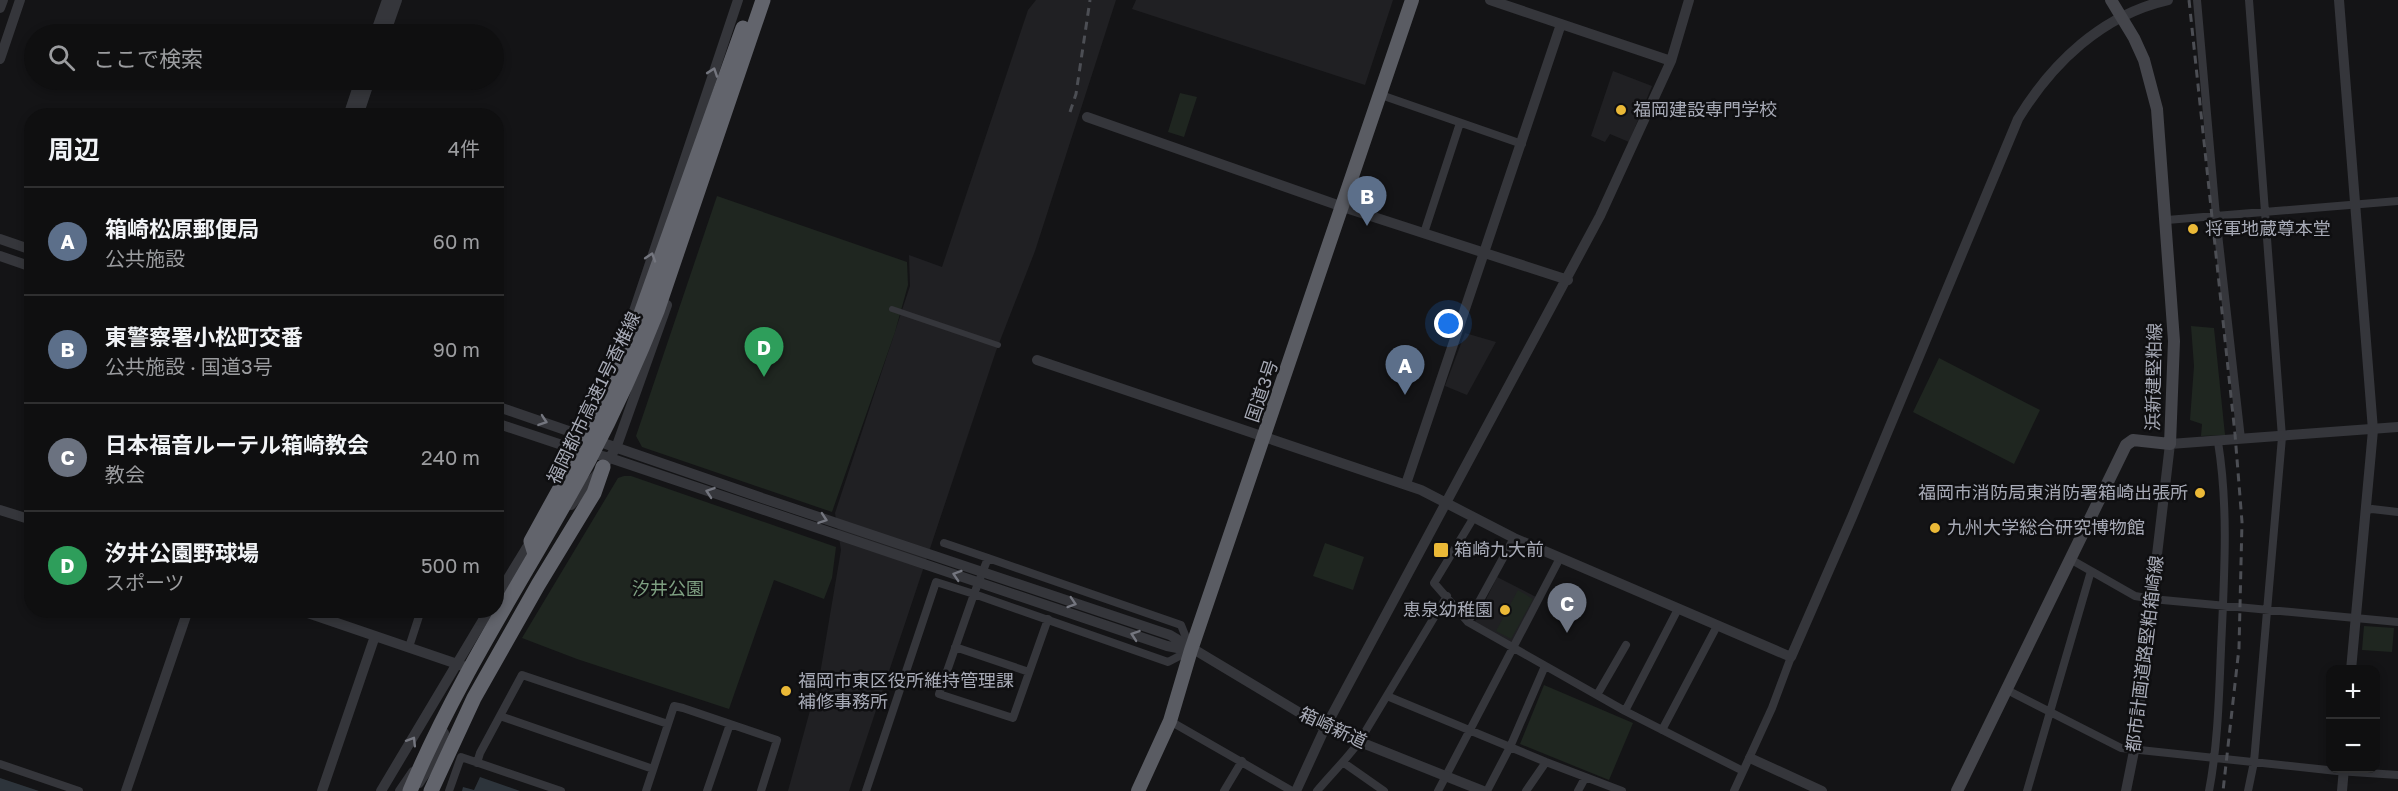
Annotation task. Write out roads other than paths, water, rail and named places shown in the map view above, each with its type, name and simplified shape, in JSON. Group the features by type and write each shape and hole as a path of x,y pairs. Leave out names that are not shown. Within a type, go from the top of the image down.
{"highway":[{"path":"535,554 531,541 569,472 624,362 752,0"},
{"name":"福岡都市高速1号香椎線","path":"504,607 588,460 638,360 766,0"},
{"name":"福岡都市高速1号香椎線","path":"414,791 464,692 590,475 622,409 661,312 766,0"},
{"name":"国道3号","path":"1137,791 1170,721 1191,650 1265,438 1412,0"},
{"path":"431,791 474,698 538,585 594,494 607,463"},
{"name":"福岡都市高速1号香椎線","path":"414,791 431,743 468,669 498,618"}],"main road":[{"name":"浜新建堅粕線","path":"1957,791 2126,445 2133,440 2170,444 2174,341 2167,220 2157,110 2152,83 2144,60 2111,0"}],"street":[{"path":"0,8 3,0"},
{"path":"0,59 20,0"},
{"path":"379,24 387,0"},
{"path":"389,24 397,0"},
{"path":"504,585 565,488 590,439 738,0"},
{"path":"414,791 433,762 441,740 475,670 574,499 607,463 616,448 664,314 766,0"},
{"path":"1490,0 1671,61"},
{"path":"1170,721 1294,791 1445,502 1568,280 1620,177 1671,61 1689,0"},
{"path":"1734,791 1784,680 1791,657 2018,119 2033,94 2052,71 2075,49 2122,17 2168,0"},
{"path":"2197,0 2216,216 2241,439"},
{"path":"2248,791 2254,762 2282,437 2249,0"},
{"path":"2340,0 2373,429 2351,665"},
{"path":"1406,484 1561,24"},
{"path":"351,108 357,90"},
{"path":"361,108 367,90"},
{"path":"1381,95 1522,144"},
{"path":"1087,117 1342,207 1568,280"},
{"path":"1424,233 1460,123"},
{"path":"2167,220 2398,201"},
{"path":"0,239 24,247"},
{"path":"0,256 24,264"},
{"path":"892,309 998,345"},
{"path":"1037,360 1406,484 1514,538 1791,657"},
{"path":"504,409 616,448 766,505"},
{"path":"504,426 584,451 607,463 766,505"},
{"path":"2170,444 2398,427"},
{"path":"2209,791 2215,758 2223,606 2224,478 2218,442"},
{"name":"都市計画道路堅粕箱崎線","path":"2126,791 2134,751 2170,444"},
{"name":"箱崎新道","path":"766,505 1015,589 1170,635 1191,650 1325,728 1485,791"},
{"path":"2365,511 2372,509 2398,512"},
{"path":"0,510 24,518"},
{"path":"1474,517 1434,583 1468,622 1625,711 1743,771"},
{"path":"1468,622 1514,538"},
{"path":"866,791 936,582 1168,662 1191,650 1181,625 944,543"},
{"path":"988,558 939,694 1013,718 1048,619"},
{"path":"1438,791 1560,558"},
{"path":"2070,559 2135,596 2398,622"},
{"path":"2027,791 2091,571"},
{"path":"1317,791 1339,765 1344,763 1359,742 1447,596"},
{"path":"1625,711 1678,609"},
{"path":"126,791 185,618"},
{"path":"322,618 475,670"},
{"path":"409,647 418,618"},
{"path":"381,791 484,618"},
{"path":"1662,730 1717,626"},
{"path":"322,791 375,636"},
{"path":"1597,695 1626,645"},
{"path":"955,647 1029,672"},
{"path":"1485,791 1510,747 1545,666"},
{"path":"477,763 480,753 522,675 668,724"},
{"path":"2007,690 2121,748 2326,768"},
{"path":"1387,696 1585,778 1622,791"},
{"path":"646,791 674,706 777,741 761,791"},
{"path":"500,716 653,769"},
{"path":"707,791 730,724"},
{"path":"400,791 423,759 441,740"},
{"path":"449,791 461,757 561,791"},
{"path":"1750,758 1822,791"},
{"path":"1224,791 1242,761"},
{"path":"1526,791 1546,762"},
{"path":"1344,763 1384,791"},
{"path":"0,764 80,791"},
{"path":"2342,791 2344,773"},
{"path":"2376,773 2398,775"},
{"path":"1578,791 1585,778"},
{"path":"1272,791 1278,782"}],"railway":[{"path":"1070,112 1076,94 1090,0"},
{"path":"2189,0 2235,434 2242,522 2239,648 2223,791"}],"place":[{"name":"福岡建設専門学校","path":"1621,110"},
{"name":"東警察署小松町交番","path":"1367,226"},
{"name":"将軍地蔵尊本堂","path":"2193,229"},
{"name":"汐井公園野球場","path":"764,377"},
{"name":"箱崎松原郵便局","path":"1405,395"},
{"name":"福岡市消防局東消防署箱崎出張所","path":"2200,493"},
{"name":"九州大学総合研究博物館","path":"1935,528"},
{"name":"箱崎九大前","path":"1441,550"},
{"name":"恵泉幼稚園","path":"1505,610"},
{"name":"日本福音ルーテル箱崎教会","path":"1567,633"},
{"name":"福岡市東区役所維持管理課 補修事務所","path":"786,691"}],"park label":[{"name":"汐井公園","path":"668,589"}]}
